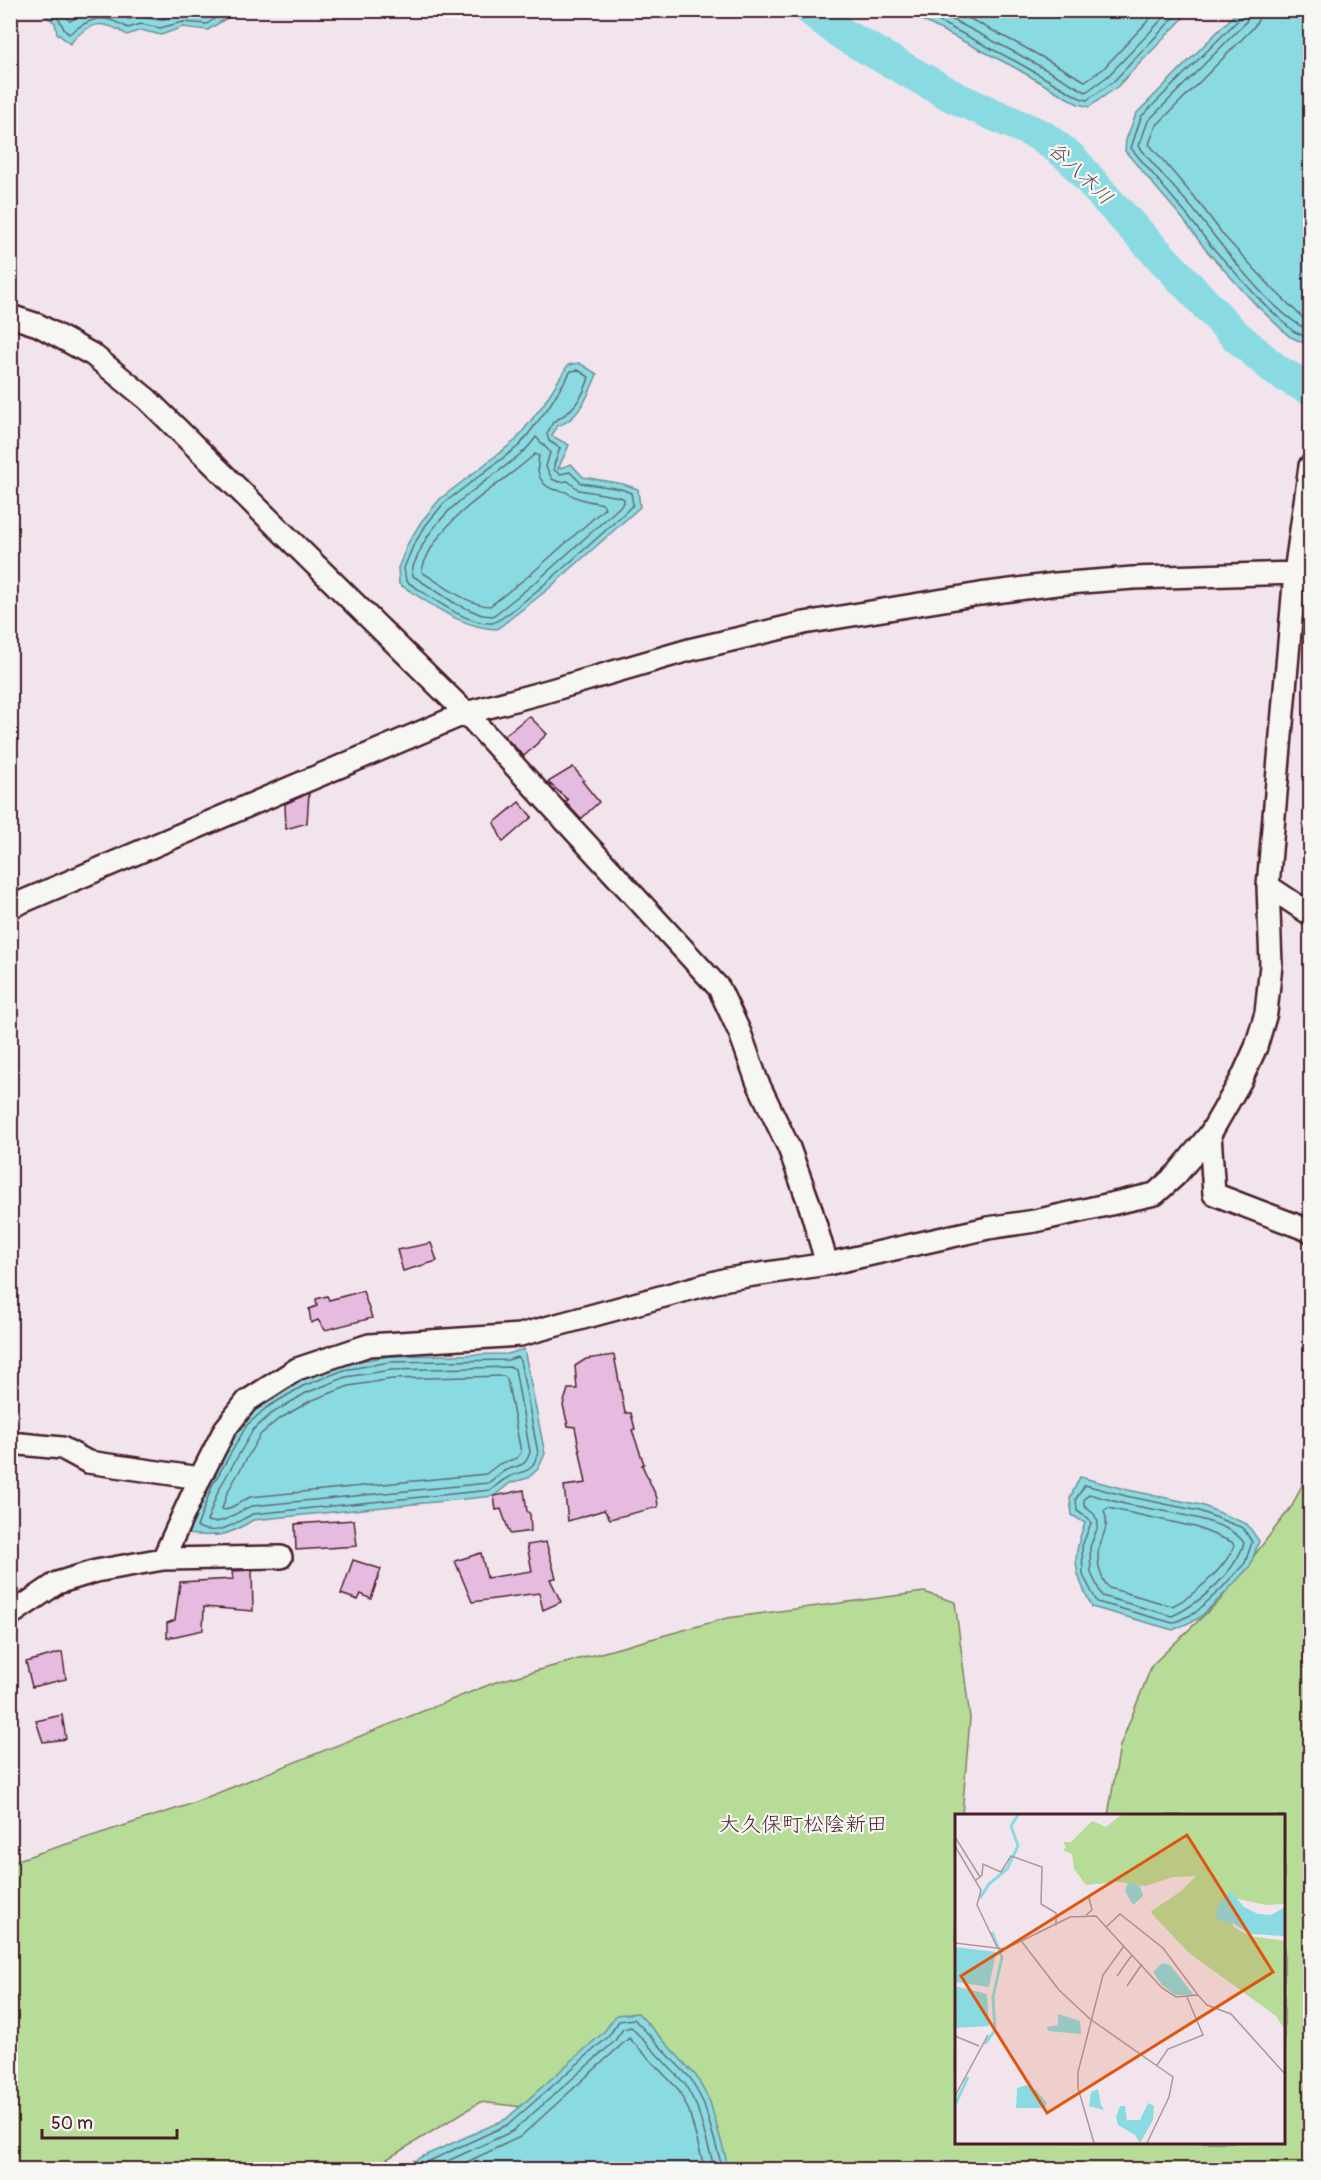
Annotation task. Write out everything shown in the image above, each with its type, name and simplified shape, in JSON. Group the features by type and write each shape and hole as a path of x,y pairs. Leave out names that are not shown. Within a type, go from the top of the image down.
{"street":[{"path":"10,316 38,325 93,355 147,399 466,713 719,988 740,1033 757,1081 789,1148 810,1206 827,1264"},
{"path":"164,1559 200,1478 225,1429 247,1401 297,1369 369,1345 520,1335 726,1279 827,1264 1155,1194 1176,1175 1209,1134 1241,1080 1257,1047 1266,1013 1271,965 1269,886 1295,573 1311,466"},
{"path":"10,908 466,713 698,648 816,621 1056,584 1133,578 1295,573"},
{"path":"1269,886 1311,914"},
{"path":"1209,1134 1214,1194 1308,1230"},
{"path":"10,1443 62,1448 88,1462 200,1478"},
{"path":"10,1615 57,1583 96,1571 164,1559 281,1557"}],"green space":[{"path":"1310,1468 1310,2169 666,2169 602,2116 480,2102 371,2169 11,2170 11,1862 185,1806 496,1682 727,1618 924,1592 955,1602 970,1718 962,1814 955,1814 955,2144 1285,2144 1285,1814 1108,1814 1120,1746 1152,1665 1220,1600 1292,1506"}],"water":[{"path":"1239,10 1310,11 1310,346 1289,336 1257,306 1206,250 1183,219 1125,151 1126,140 1136,114"},
{"path":"48,11 238,11 208,30 183,27 161,35 141,30 127,35 111,26 97,25 84,31 70,44 57,33 55,23 45,15"},
{"path":"904,11 1190,11 1117,87 1089,107 1078,104 1012,66"},
{"path":"579,363 597,374 577,412 565,423 557,426 552,436 569,445 558,469 571,464 583,477 638,489 640,507 546,591 497,629 483,628 458,619 399,584 398,568 408,543 421,522 440,499 516,440 543,405 568,365"},
{"path":"524,1349 545,1454 538,1469 528,1478 510,1483 494,1496 253,1520 236,1530 221,1535 186,1534 207,1484 242,1421 263,1403 300,1380 343,1364 390,1356 508,1354"},
{"path":"1080,1477 1128,1490 1201,1505 1247,1524 1259,1541 1250,1566 1199,1618 1173,1630 1092,1607 1076,1566 1077,1547 1085,1523 1072,1515 1070,1498"},
{"path":"638,2013 696,2076 710,2102 729,2169 395,2169 506,2119 604,2032 616,2015"}],"building":[{"path":"529,716 547,734 524,756 504,736"},
{"path":"573,767 599,802 581,819 565,802 568,800 548,782"},
{"path":"309,793 307,823 286,829 285,804"},
{"path":"519,802 532,817 503,842 494,823"},
{"path":"431,1243 437,1261 403,1271 397,1250"},
{"path":"363,1291 372,1318 325,1330 318,1320 311,1323 309,1309 317,1306 316,1299 327,1296 329,1300"},
{"path":"614,1355 625,1413 631,1413 635,1429 632,1430 644,1464 642,1465 657,1498 658,1507 610,1519 604,1510 568,1521 564,1486 586,1483 575,1427 568,1426 563,1405 568,1389 577,1389 575,1366 586,1359"},
{"path":"524,1490 527,1511 530,1514 531,1531 510,1534 501,1509 496,1510 494,1496"},
{"path":"354,1520 357,1546 296,1550 295,1524"},
{"path":"546,1542 556,1578 550,1579 561,1602 543,1610 539,1593 472,1602 455,1561 481,1553 487,1578 532,1571 527,1545"},
{"path":"353,1560 381,1569 371,1599 361,1594 358,1600 341,1594"},
{"path":"252,1570 253,1611 204,1607 203,1630 167,1638 167,1623 175,1620 180,1582 233,1579 232,1571"},
{"path":"62,1652 66,1679 32,1687 26,1662"},
{"path":"62,1715 66,1739 43,1742 36,1721"}],"waterway":[{"name":"谷八木川","path":"811,10 842,34 956,98 1042,136 1071,158 1107,200 1234,334 1277,371 1310,389"}],"district":[{"name":"大久保町松陰新田","path":"803,1824"}]}
